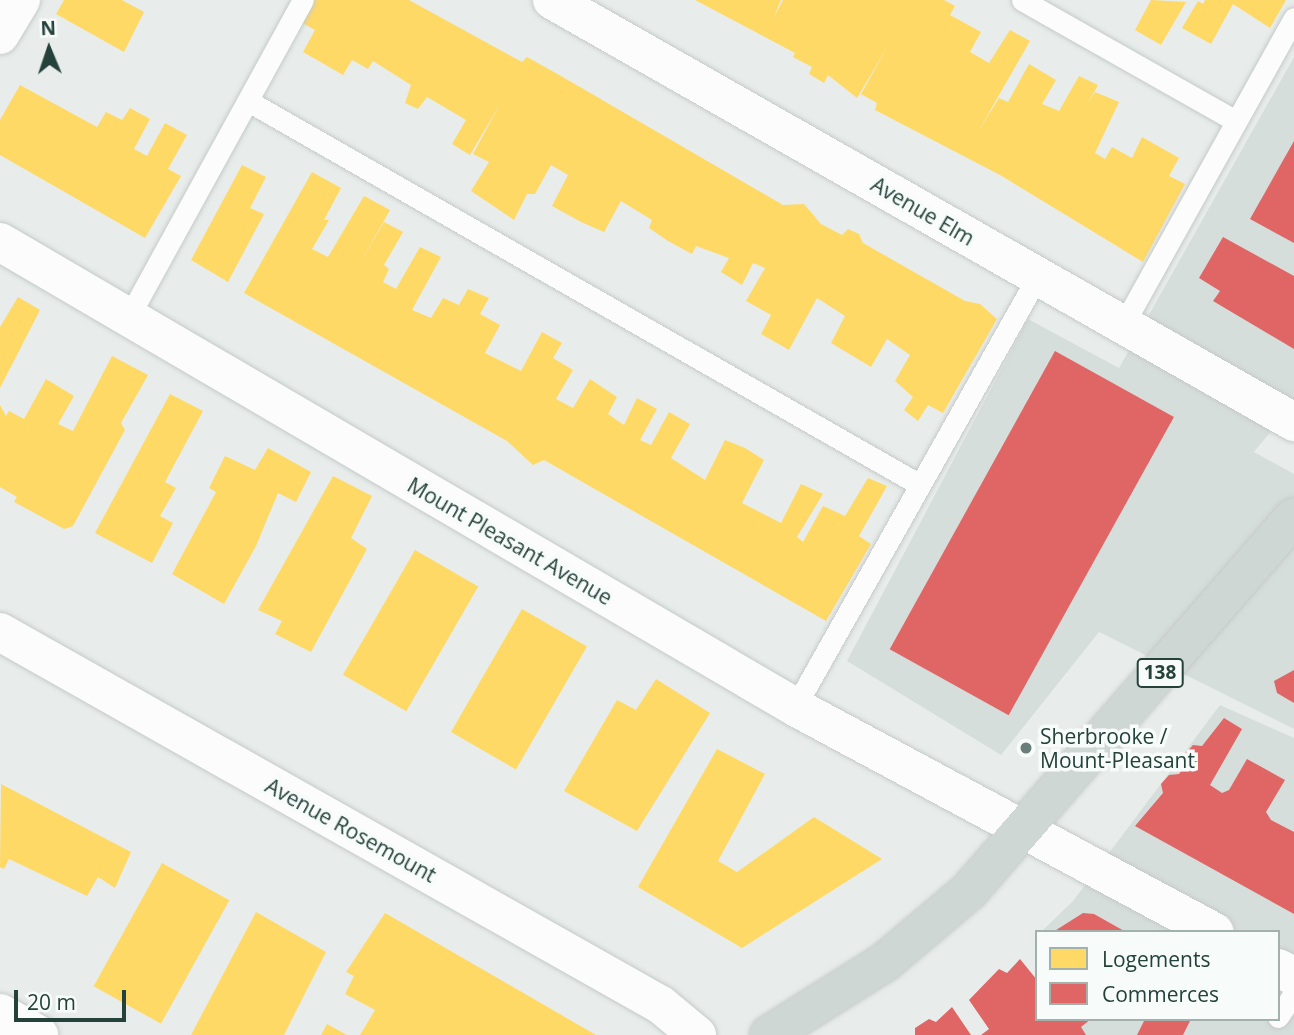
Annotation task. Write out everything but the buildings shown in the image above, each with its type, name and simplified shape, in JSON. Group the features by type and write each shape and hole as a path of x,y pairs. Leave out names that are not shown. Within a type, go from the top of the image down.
{"main road":[{"name":"138","path":"769,1035 910,943 969,891 1026,830 1294,517"}],"street":[{"path":"0,35 21,0"},
{"name":"Avenue Elm","path":"552,0 1294,422"},
{"name":"Mount Pleasant Avenue","path":"0,242 795,707 1210,930"},
{"name":"Avenue Rosemount","path":"0,632 662,1005 698,1035"},
{"path":"0,1013 39,1035"}],"lane":[{"path":"128,318 303,0"},
{"path":"1022,0 1236,121"},
{"path":"1124,325 1294,18"},
{"path":"248,100 919,485"},
{"path":"795,707 1038,276"},
{"path":"1280,1015 1294,993"}],"shaded area":[{"path":"1294,57 1294,403 1254,452 1294,474 1294,729 1099,632 1001,755 847,661 1028,319 1119,368"},
{"path":"1220,705 1294,738 1294,1035 1082,1035 1073,1021 1280,1021 1280,930 1043,930 1073,901"}],"place":[{"name":"Sherbrooke / Mount-Pleasant","path":"1026,748"}]}
